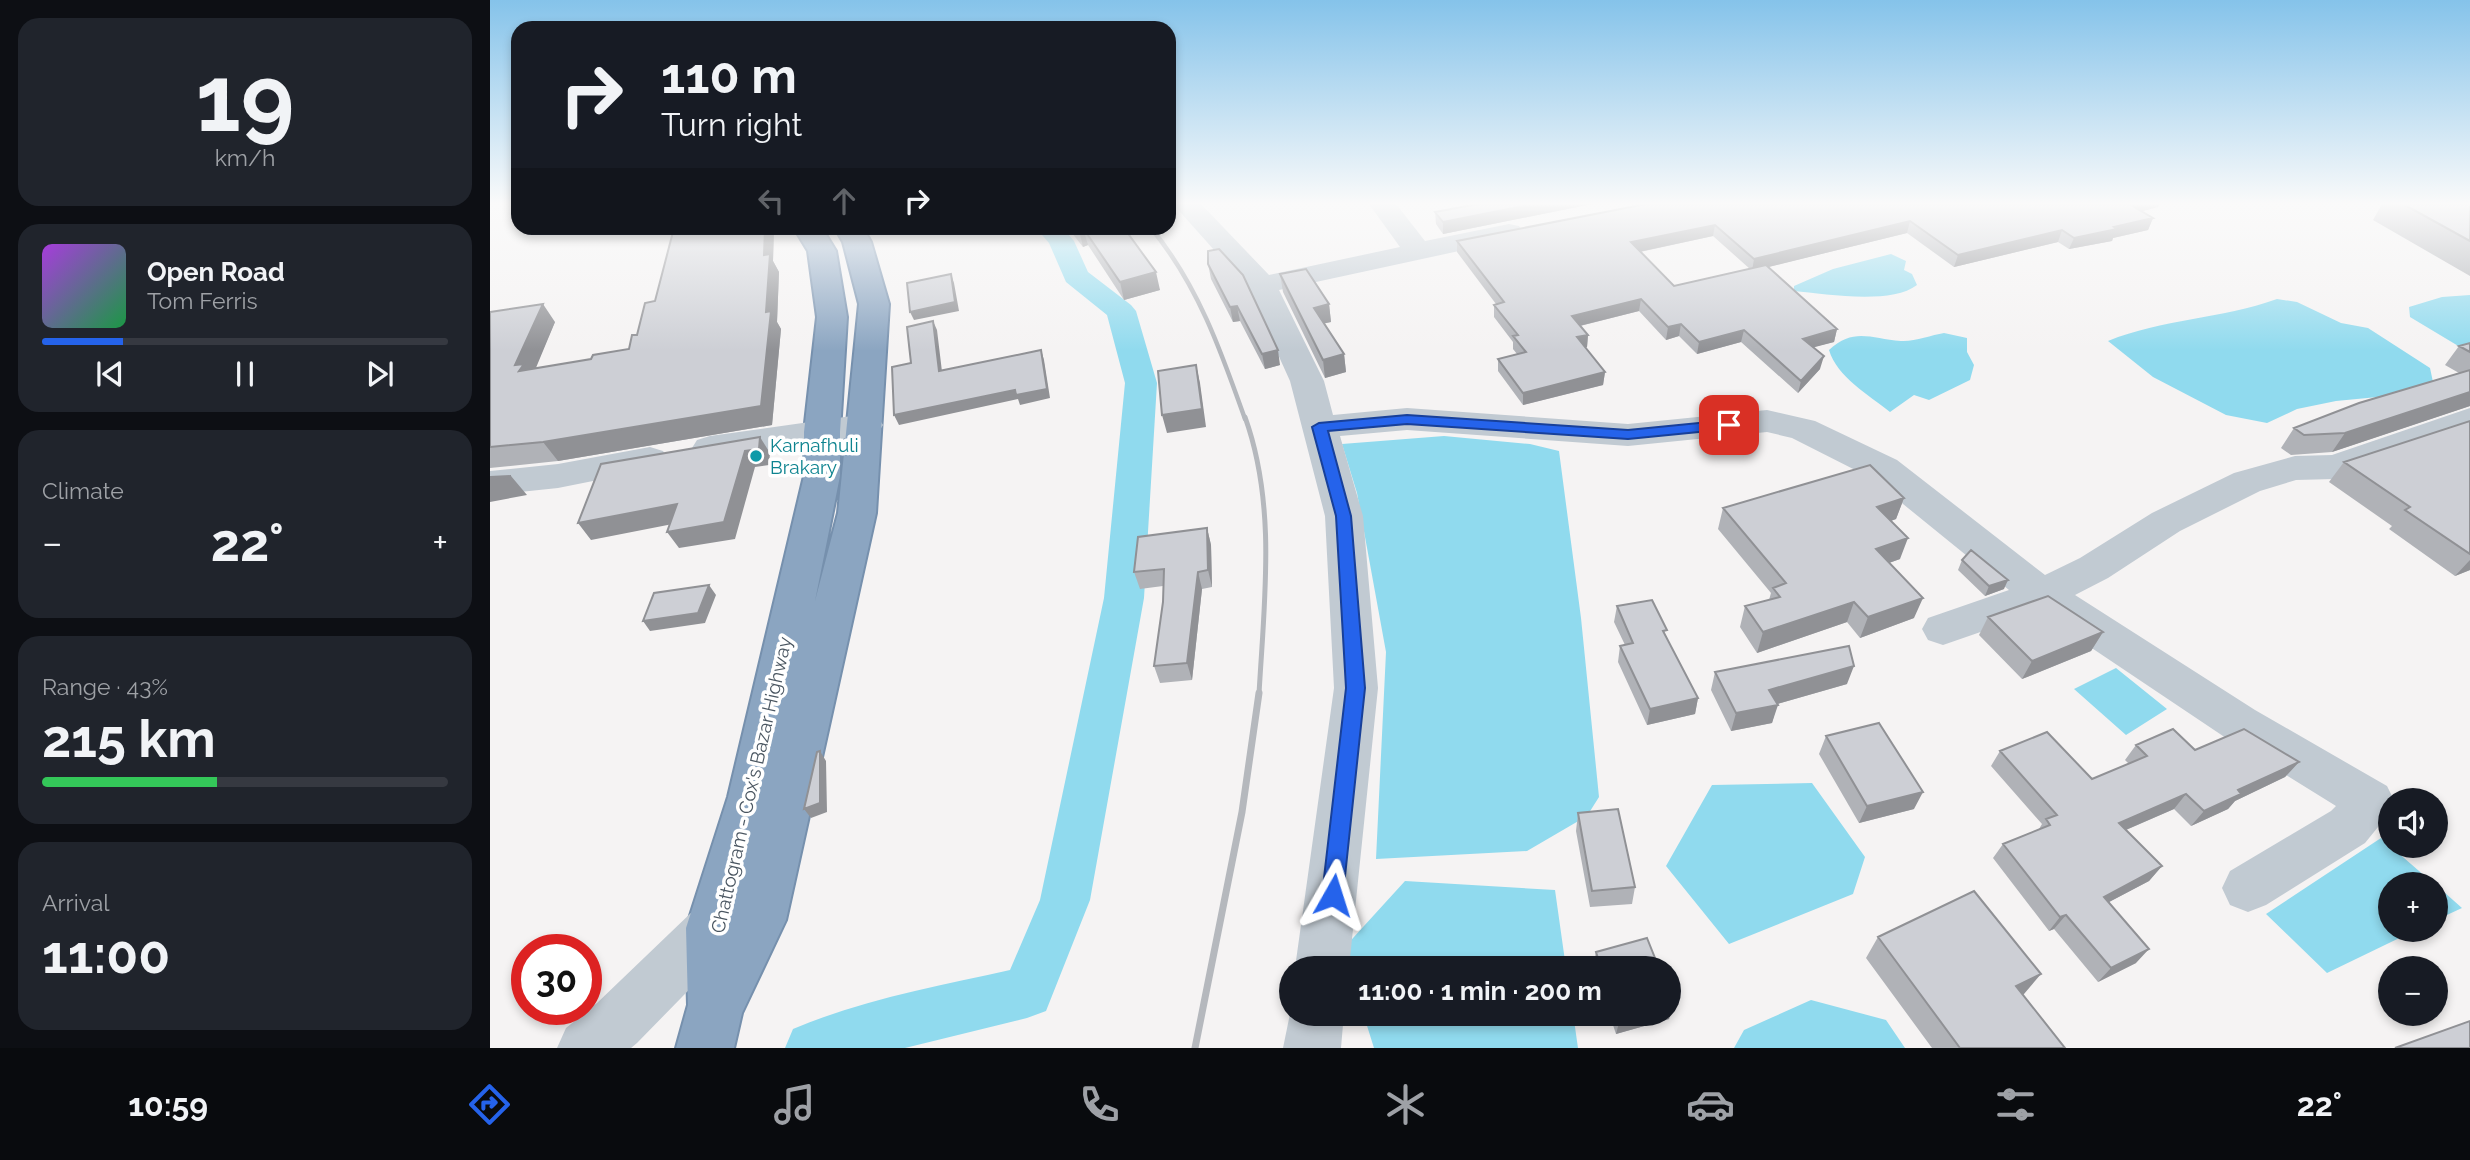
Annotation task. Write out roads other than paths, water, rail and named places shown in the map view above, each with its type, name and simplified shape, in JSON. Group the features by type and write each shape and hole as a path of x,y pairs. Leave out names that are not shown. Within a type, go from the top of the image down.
{"highway":[{"name":"Chattogram - Cox's Bazar Highway","path":"737,924 758,770 821,476 832,317 822,253"},
{"name":"Chattogram - Cox's Bazar Highway","path":"710,1027 737,924 857,513 874,304 860,253"}],"street":[{"path":"1232,253 1262,285 1307,381 1343,516 1356,688 1323,956"},
{"path":"1262,285 1404,253"},
{"path":"1319,427 1407,419 1628,435 1767,421 1802,429 1884,469 2042,594 2239,723 2370,801 2348,827 2248,888"},
{"path":"1943,629 2042,594 2094,568 2166,522 2247,482 2295,468 2334,467 2452,428 2470,419"},
{"path":"490,483 558,476 687,452 866,425"},
{"path":"586,1048 737,924"},
{"path":"1312,1048 1315,1026"}],"water":[{"path":"1891,254 1906,261 1904,270 1912,274 1917,285 1891,295 1858,297 1794,291 1794,286 1833,269"},
{"path":"2470,295 2470,349 2465,350 2410,317 2409,307 2442,297"},
{"path":"2277,299 2297,302 2341,323 2368,328 2430,368 2433,382 2409,394 2336,401 2297,409 2267,423 2226,415 2153,377 2108,341 2149,328 2235,311"},
{"path":"1944,333 1967,338 1967,352 1974,365 1970,380 1929,400 1914,395 1890,412 1846,377 1829,350 1838,343 1855,337 1906,341"},
{"path":"1444,436 1530,444 1559,451 1581,618 1599,797 1587,816 1527,851 1376,859 1386,652 1357,493 1342,444"},
{"path":"2116,668 2167,709 2126,735 2074,689"},
{"path":"1812,783 1865,857 1853,894 1729,944 1666,866 1712,785"},
{"path":"2378,840 2378,858 2404,858 2420,872 2378,872 2378,942 2391,942 2327,973 2266,914"},
{"path":"1405,881 1555,890 1564,956 1345,956 1343,949"},
{"path":"2448,896 2462,908 2448,914"},
{"path":"1811,1000 1886,1020 1905,1048 1734,1048 1744,1030"},
{"path":"1367,1026 1575,1026 1578,1048 1374,1048"}],"waterway":[{"path":"812,1048 909,1020 1027,992 1065,900 1124,598 1141,383 1121,311 1076,276 1066,253"}],"railway":[{"path":"1170,253 1207,319 1245,419"},
{"path":"1245,417 1255,451 1265,520 1265,590 1259,694"},
{"path":"1195,1048 1242,812 1259,693"}],"place":[{"name":"Karnafhuli Brakary","path":"756,456"}]}
